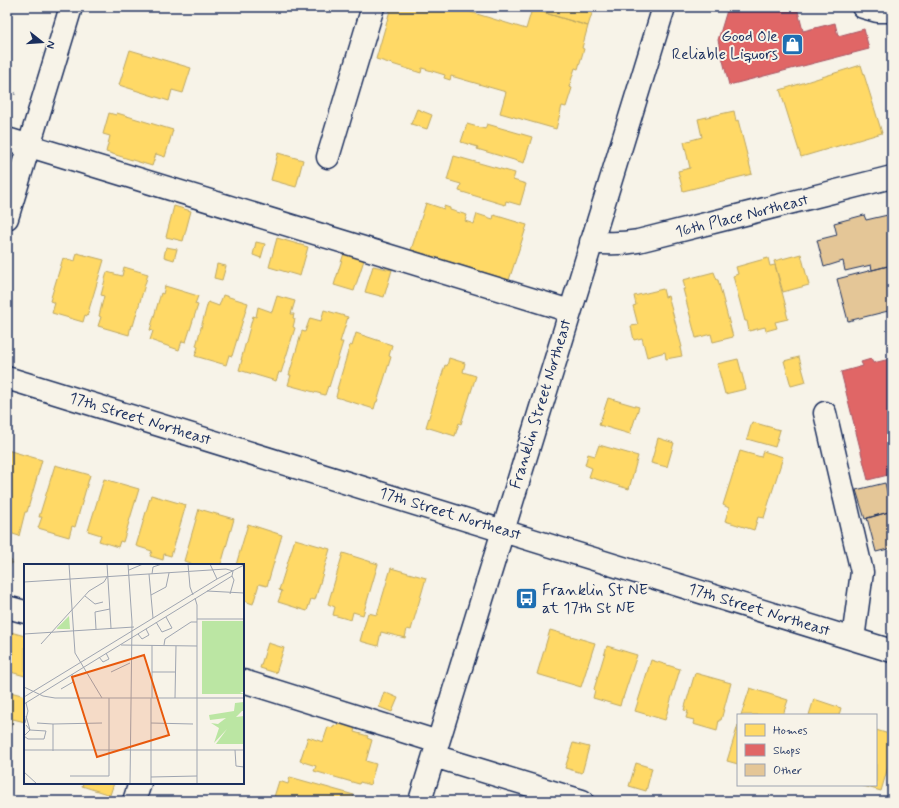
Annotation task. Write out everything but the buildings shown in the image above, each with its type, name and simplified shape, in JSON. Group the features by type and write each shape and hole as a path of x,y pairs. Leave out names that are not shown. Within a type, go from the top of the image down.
{"street":[{"path":"7,218 71,7"},
{"path":"328,157 373,7"},
{"name":"Franklin Street Northeast","path":"420,801 664,7"},
{"path":"863,7 877,11 892,11"},
{"path":"7,138 570,311"},
{"name":"16th Place Northeast","path":"591,242 610,244 638,242 892,177"},
{"name":"17th Street Northeast","path":"7,378 892,651"},
{"path":"825,413 862,572 853,639"},
{"path":"7,607 24,612"},
{"path":"244,680 582,801"},
{"path":"134,801 140,784"}],"path":[{"path":"7,91 17,94"}],"place":[{"name":"Good Ole Reliable Liquors","path":"793,45"},
{"name":"Franklin St NE at 17th St NE","path":"527,599"}]}
